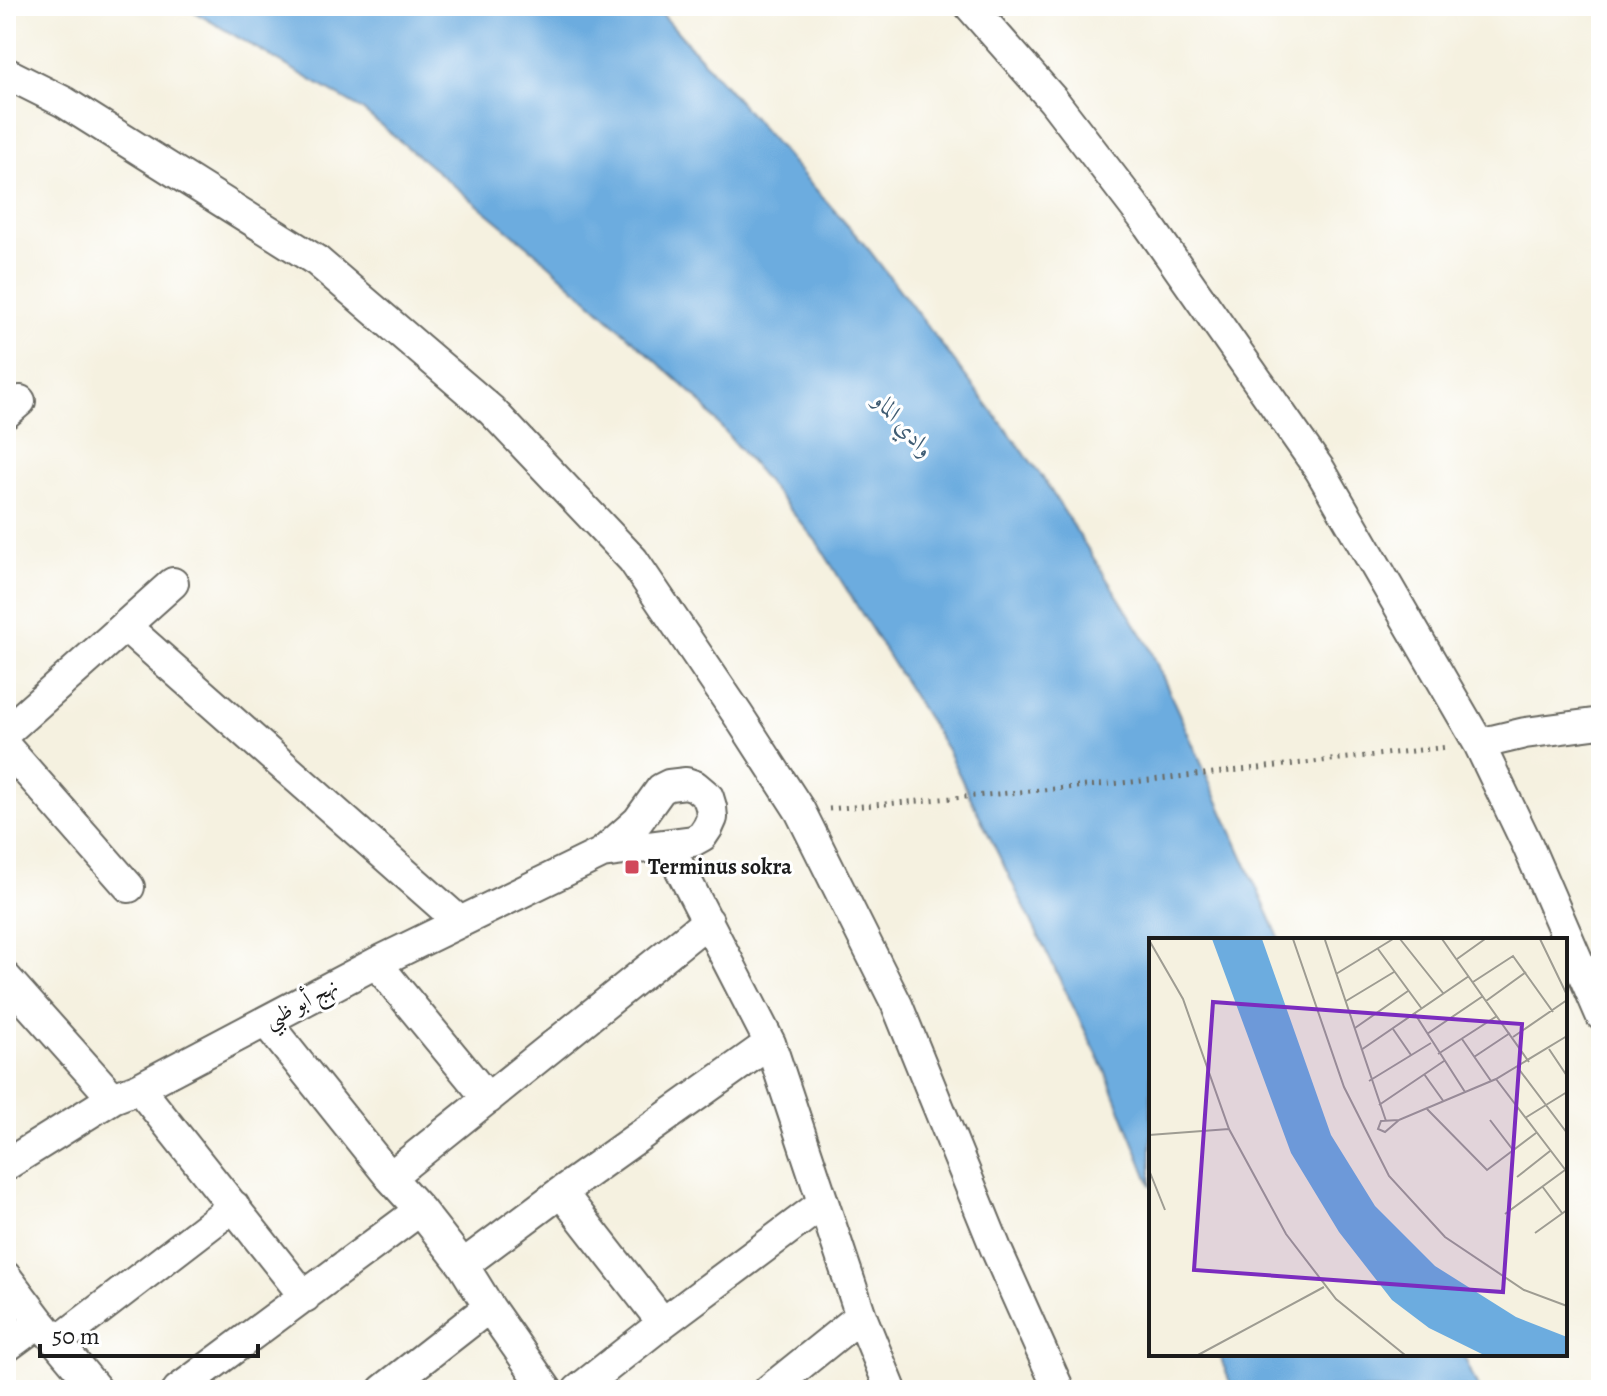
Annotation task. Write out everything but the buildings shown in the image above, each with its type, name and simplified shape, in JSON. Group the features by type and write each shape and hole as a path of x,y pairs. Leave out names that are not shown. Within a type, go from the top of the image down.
{"street":[{"path":"970,6 1053,100 1145,220 1320,470 1479,744 1527,844 1601,1015"},
{"path":"6,73 64,102 317,261 491,410 633,560 800,811 897,1005 996,1249 1059,1390"},
{"path":"6,732 173,583"},
{"path":"125,626 460,922"},
{"path":"1479,744 1525,733 1601,723"},
{"path":"6,747 129,887"},
{"path":"678,783 695,786 708,797 712,818 702,836 693,841 602,853 638,821 661,789 678,783"},
{"path":"668,845 770,1043 861,1316 891,1390"},
{"name":"نهج أبو ظبي","path":"6,1165 126,1093 376,963 602,853"},
{"path":"390,1177 708,921"},
{"path":"376,963 488,1099"},
{"path":"6,978 126,1093 234,1206 305,1297"},
{"path":"266,1022 463,1265 547,1390"},
{"path":"463,1265 770,1043"},
{"path":"561,1192 663,1323"},
{"path":"578,1390 822,1204"},
{"path":"6,1347 48,1332 234,1206"},
{"path":"178,1390 420,1210"},
{"path":"6,1277 97,1390"},
{"path":"383,1390 489,1307"},
{"path":"769,1390 861,1316"}],"path":[{"path":"800,811 1132,782 1479,744"}],"water":[{"name":"وادي الماو","path":"184,6 655,6 869,250 1041,475 1148,644 1279,938 1149,938 1149,1181 1105,1071 947,750 817,542 696,397 535,252 361,109"},
{"path":"1220,1356 1464,1356 1479,1390 1233,1390"}],"place":[{"name":"Terminus sokra","path":"632,867"}]}
